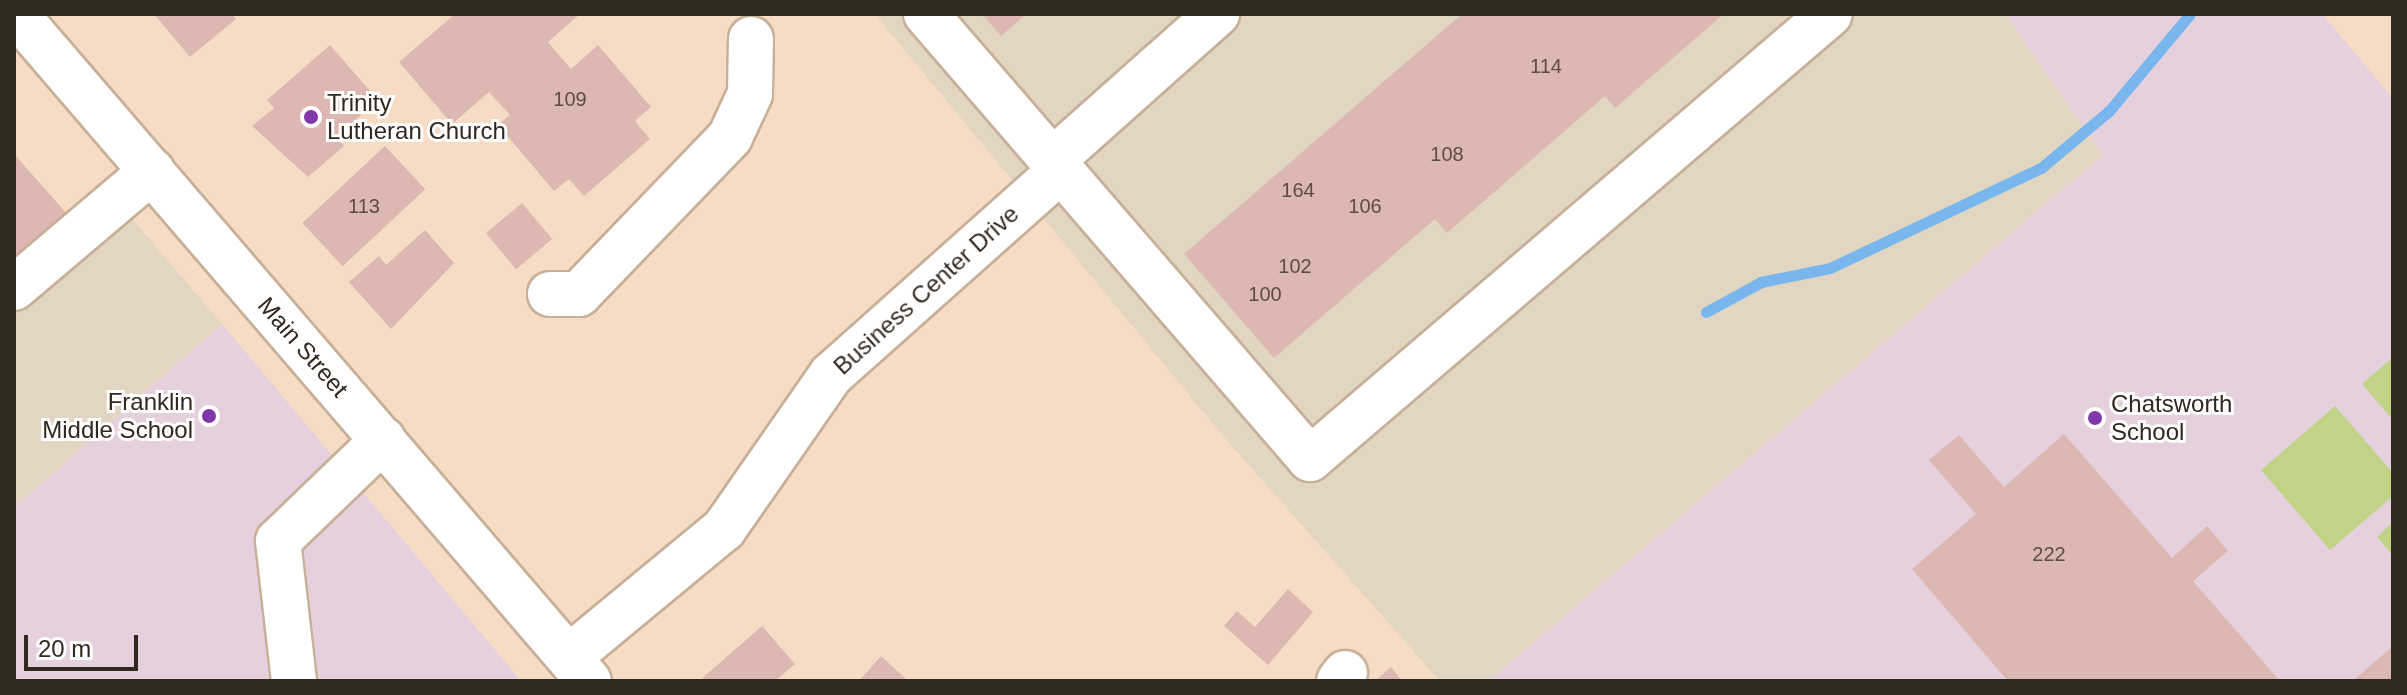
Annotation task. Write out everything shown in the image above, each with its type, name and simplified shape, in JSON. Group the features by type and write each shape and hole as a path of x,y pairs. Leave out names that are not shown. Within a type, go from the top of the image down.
{"main road":[{"name":"Main Street","path":"16,14 579,669"},
{"path":"926,14 1310,459 1830,14"},
{"name":"Business Center Drive","path":"579,669 724,529 831,375 1217,14"},
{"path":"550,294 579,294 730,137 750,94 751,39"},
{"path":"14,288 152,171"},
{"path":"294,681 278,541 383,440"}],"shaded area":[{"path":"875,14 2008,14 2103,155 1489,681 1440,681 1224,437"},
{"name":"Chatsworth School","path":"2322,14 2393,98 2393,681 1489,681 2103,155 2006,15"},
{"path":"127,213 222,324 14,508 14,309"},
{"name":"Franklin Middle School","path":"222,324 521,681 14,681 14,508"}],"green space":[{"path":"2393,357 2393,420 2362,384"},
{"path":"2335,406 2393,473 2393,496 2330,550 2261,470"},
{"path":"2393,522 2393,555 2377,537"}],"building":[{"path":"154,14 232,14 236,19 190,57"},
{"path":"455,14 580,14 548,42 571,69 598,45 651,107 635,121 650,139 584,196 569,179 554,191 498,125 510,115 489,92 452,124 399,62"},
{"path":"982,14 1026,14 1001,36"},
{"path":"1462,14 1724,14 1615,108 1605,96 1447,233 1435,219 1274,358 1184,254"},
{"name":"Trinity Lutheran Church","path":"330,45 378,100 336,137 344,146 308,177 252,126 274,108 267,100"},
{"path":"385,146 425,189 343,266 302,223"},
{"path":"14,154 69,216 14,263"},
{"path":"522,203 552,239 516,269 486,233"},
{"path":"425,230 454,263 391,329 349,282 379,256 386,265"},
{"path":"2064,434 2172,558 2207,526 2228,551 2193,581 2280,681 2008,681 1912,569 1976,514 1929,460 1959,435 2004,487"},
{"path":"1288,589 1313,612 1268,665 1224,626 1237,611 1255,627"},
{"path":"762,626 795,664 775,681 699,681"},
{"path":"2393,646 2393,681 2353,681"},
{"path":"881,656 908,681 859,681"},
{"path":"1391,667 1402,681 1375,681"}],"waterway":[{"path":"1706,312 1761,282 1830,268 2041,168 2109,111 2190,14"}],"place":[{"name":"Trinity Lutheran Church","path":"311,117"},
{"name":"Franklin Middle School","path":"209,416"},
{"name":"Chatsworth School","path":"2095,418"}]}
